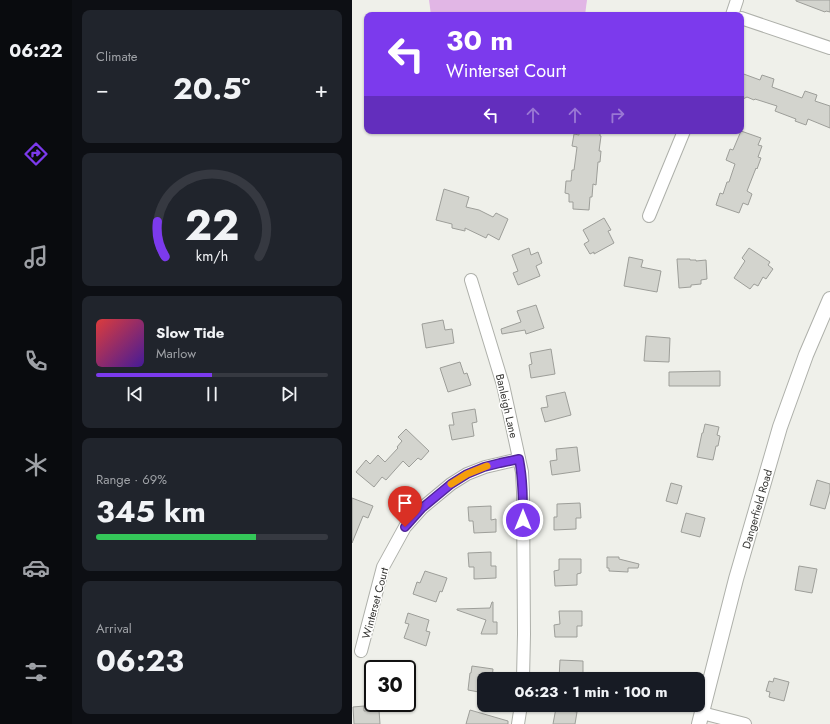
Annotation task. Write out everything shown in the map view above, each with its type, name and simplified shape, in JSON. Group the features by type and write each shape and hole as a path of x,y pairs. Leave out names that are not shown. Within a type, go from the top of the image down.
{"street":[{"path":"733,12 737,0"},
{"path":"744,19 830,48"},
{"path":"649,216 683,134"},
{"name":"Banleigh Lane","path":"471,280 503,385 522,472 523,672"},
{"name":"Dangerfield Road","path":"701,718 736,579 780,427 806,355 830,299"},
{"name":"Winterset Court","path":"361,651 383,567 405,527 422,508 451,484 467,474 484,467 519,459"},
{"path":"518,724 520,712"},
{"path":"701,718 745,724"}],"shaded area":[{"path":"429,0 587,0 585,12 431,12"}],"building":[{"path":"796,0 830,0 830,12 825,12"},
{"path":"744,74 760,80 762,75 774,79 772,87 802,98 805,91 817,95 815,101 830,106 830,128 808,119 806,125 795,121 796,119 775,111 777,106 747,97 744,98"},
{"path":"744,132 761,138 758,145 762,146 758,157 761,158 747,191 752,194 748,205 743,203 739,213 716,205 720,193 723,194 727,182 729,182 735,164 726,160 730,149 733,150 740,134 744,134"},
{"path":"574,134 600,134 601,136 599,151 601,151 600,162 598,162 596,185 593,184 589,210 573,209 573,202 569,202 569,194 565,193 566,181 571,181 572,170 574,170 577,147 572,146"},
{"path":"444,189 469,197 466,207 479,210 493,217 496,213 508,219 499,240 488,234 486,238 465,228 465,231 452,228 452,224 436,220"},
{"path":"604,218 611,230 608,231 614,243 594,254 594,252 590,254 584,244 589,241 583,230"},
{"path":"529,248 531,255 538,252 542,263 536,266 540,276 518,285 513,273 518,271 512,255"},
{"path":"749,248 770,262 768,265 773,269 766,279 763,277 758,286 754,284 750,289 734,278 745,261 742,258"},
{"path":"629,257 643,260 641,267 661,271 657,292 624,286"},
{"path":"677,259 690,259 696,261 706,260 707,279 701,280 701,284 679,288"},
{"path":"536,305 544,328 526,334 525,330 502,334 501,329 521,322 517,311"},
{"path":"443,320 445,330 452,329 454,343 426,348 422,324"},
{"path":"646,336 670,338 669,362 644,361"},
{"path":"551,349 555,374 531,378 529,365 532,364 530,353"},
{"path":"460,362 464,374 467,373 471,385 448,392 440,368"},
{"path":"720,371 720,386 669,386 669,372"},
{"path":"565,392 571,415 545,422 541,408 548,407 546,396"},
{"path":"475,409 477,422 472,423 474,436 452,440 449,425 454,425 452,413"},
{"path":"705,424 719,427 717,435 720,436 713,460 697,457"},
{"path":"406,429 429,451 421,460 418,458 409,467 403,461 386,480 382,477 374,487 356,472 366,460 370,464 378,455 385,462 398,448 397,447 402,441 398,437"},
{"path":"577,447 580,471 552,475 550,461 557,460 556,449"},
{"path":"817,480 830,484 830,491 825,509 810,505"},
{"path":"671,483 682,486 677,504 666,501"},
{"path":"352,498 373,506 368,518 363,516 352,543"},
{"path":"580,503 581,518 576,518 576,529 554,530 554,517 557,517 557,504"},
{"path":"491,506 491,520 496,519 496,532 474,533 473,521 469,521 468,507"},
{"path":"686,513 705,518 700,537 681,532"},
{"path":"491,552 491,566 496,566 496,578 474,579 474,567 469,567 468,553"},
{"path":"607,557 619,557 619,559 639,564 638,568 628,568 628,572 609,571 609,568 607,568"},
{"path":"559,559 581,559 581,573 577,574 577,585 555,586 554,571 559,570"},
{"path":"799,566 817,569 812,593 795,590"},
{"path":"425,571 447,578 442,592 440,591 436,602 413,594 417,582 420,583"},
{"path":"492,602 493,622 497,622 497,634 481,634 486,620 457,610 490,608"},
{"path":"559,611 582,611 582,626 577,626 577,637 555,637 554,625 560,624"},
{"path":"408,613 429,620 426,631 430,632 426,646 404,638 409,624 405,623"},
{"path":"560,660 583,661 583,672 559,672"},
{"path":"472,666 493,669 493,672 477,672 477,692 468,690"},
{"path":"774,678 789,682 784,701 769,697 770,692 766,691 769,681 773,682"},
{"path":"364,706 364,712 379,712 380,724 354,724 353,707"},
{"path":"470,710 508,721 508,724 466,724"},
{"path":"555,712 577,712 575,724 553,724"}],"slow traffic":[{"path":"451,484 467,474 487,466"}],"route":[{"path":"405,527 422,508 451,484 467,474 484,467 519,459 522,472 523,520"}]}
